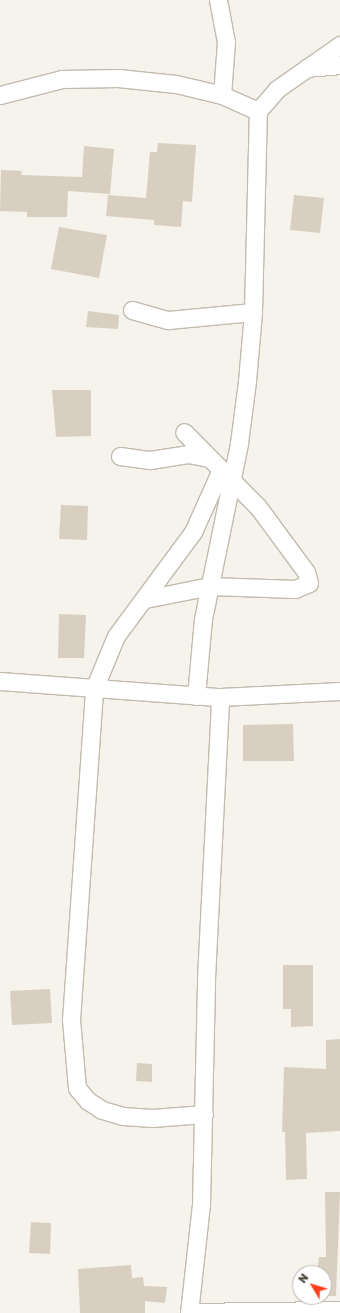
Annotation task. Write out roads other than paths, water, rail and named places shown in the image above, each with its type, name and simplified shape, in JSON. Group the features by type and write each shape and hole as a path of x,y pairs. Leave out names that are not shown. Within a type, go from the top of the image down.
{"street":[{"path":"218,0 226,42 222,95"},
{"path":"196,696 226,478 248,381 253,312 258,111 277,89 340,45"},
{"path":"305,68 340,65"},
{"path":"0,95 62,79 94,77 176,84 222,95 258,111"},
{"path":"132,310 168,320 253,312"},
{"path":"144,599 210,586 295,589 309,583 306,572 268,519 226,478 184,432"},
{"path":"120,456 150,460 188,454 209,458"},
{"path":"204,1114 152,1118 123,1116 102,1110 77,1088 71,1020 94,689 116,636 144,599 202,516 226,478"},
{"path":"0,681 220,697 340,691"},
{"path":"220,697 206,978 204,1114 200,1204 189,1312 340,1310"}]}
